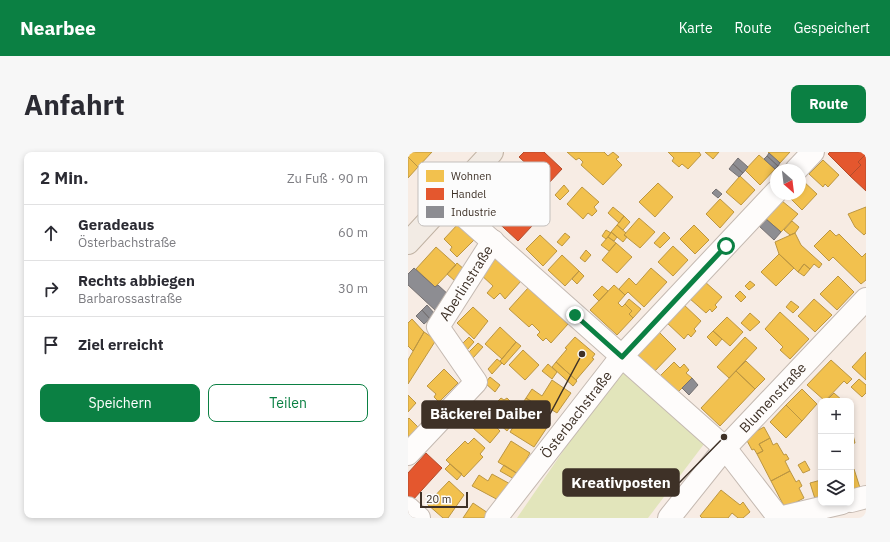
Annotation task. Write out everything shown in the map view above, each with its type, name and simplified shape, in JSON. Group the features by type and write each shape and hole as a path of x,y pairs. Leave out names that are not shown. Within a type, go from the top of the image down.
{"main road":[{"path":"483,162 492,152"},
{"path":"408,242 424,226"}],"street":[{"path":"802,164 813,152"},
{"name":"Österbachstraße","path":"496,518 622,357 770,198"},
{"path":"475,226 725,448 779,518 829,506"},
{"name":"Aberlinstraße","path":"408,454 476,382 438,327 493,241"},
{"name":"Blumenstraße","path":"669,518 725,448 866,299"},
{"path":"854,500 866,497"},
{"path":"408,508 419,518"}],"green space":[{"path":"623,364 704,444 648,518 517,518"}],"building: Wohnen":[{"path":"408,152 432,152 423,162 418,162 418,167 408,157"},
{"path":"567,152 604,152 608,156 613,152 619,157 616,159 622,165 603,185 581,165 583,162 579,158 576,160"},
{"path":"668,152 699,152 701,155 688,169 682,164 679,167 672,161 674,158"},
{"path":"705,152 719,152 713,159"},
{"path":"768,152 790,152 780,163"},
{"path":"759,155 770,165 770,174 760,185 745,170"},
{"path":"408,157 418,167 408,178"},
{"path":"823,160 839,175 828,187 825,184 823,187 809,174"},
{"path":"740,176 755,190 741,205 726,192"},
{"path":"658,183 673,197 655,217 639,202"},
{"path":"806,184 817,194 802,210 792,200 806,200"},
{"path":"564,185 569,191 560,200 555,195"},
{"path":"582,187 599,202 594,207 597,211 592,216 588,213 583,219 567,204"},
{"path":"720,199 734,212 720,228 706,214"},
{"path":"782,201 798,214 781,232 766,219"},
{"path":"613,207 624,216 619,223 608,213"},
{"path":"866,207 866,233 864,235 855,227 848,214"},
{"path":"624,216 630,222 623,230 617,225"},
{"path":"639,218 655,232 640,248 624,235"},
{"path":"792,221 799,227 795,233 790,235 784,230"},
{"path":"617,225 626,233 624,235 627,237 623,242 611,232"},
{"path":"694,225 709,240 695,254 680,239"},
{"path":"456,226 462,226 475,239 457,257 450,250 452,247 444,239"},
{"path":"606,230 611,233 606,239 602,236"},
{"path":"830,230 836,236 839,234 862,257 866,253 866,280 861,284 833,257 829,261 814,246"},
{"path":"611,232 617,237 614,241 608,237"},
{"path":"664,232 670,238 660,248 654,243"},
{"path":"565,233 570,237 562,246 557,242"},
{"path":"795,233 801,245 822,264 819,268 814,264 810,269 804,264 798,272 779,254 775,242"},
{"path":"540,235 557,251 543,266 526,249"},
{"path":"608,237 616,243 609,251 601,245"},
{"path":"616,243 632,257 617,273 602,260"},
{"path":"673,246 688,260 673,276 658,262"},
{"path":"436,247 456,265 435,287 416,269"},
{"path":"586,250 591,255 585,262 580,258"},
{"path":"779,254 794,268 776,286 761,272"},
{"path":"562,255 579,271 565,286 548,270"},
{"path":"495,257 521,281 505,299 500,293 494,299 487,293 493,286 479,273"},
{"path":"457,263 465,270 455,281 447,274"},
{"path":"804,264 810,269 804,276 798,272"},
{"path":"651,268 667,282 644,307 628,292 625,295 619,289 629,278 636,285"},
{"path":"579,271 584,276 577,284 572,279"},
{"path":"838,276 854,292 837,310 820,294"},
{"path":"704,281 722,297 715,305 717,307 712,312 710,309 706,313 689,298"},
{"path":"750,281 755,285 749,290 745,286"},
{"path":"614,285 625,295 618,303 622,307 625,304 632,311 629,314 633,318 617,335 590,310"},
{"path":"602,286 608,291 599,301 593,295"},
{"path":"528,288 568,324 551,343 546,338 543,341 537,335 540,332 532,324 529,327 509,309"},
{"path":"740,291 746,297 741,302 735,296"},
{"path":"629,299 641,309 633,318 629,314 632,311 625,304"},
{"path":"814,299 832,315 815,332 798,316"},
{"path":"791,301 799,307 793,313 786,307"},
{"path":"682,303 701,321 694,329 696,331 691,337 688,334 684,339 665,321"},
{"path":"473,307 488,321 474,339 457,323"},
{"path":"780,312 809,339 790,359 780,350 783,347 765,329"},
{"path":"750,313 760,322 750,331 741,323"},
{"path":"727,317 743,332 730,346 713,331"},
{"path":"412,319 424,332 413,351 408,346 408,323"},
{"path":"500,327 516,342 502,359 485,344"},
{"path":"656,329 676,349 652,374 632,355"},
{"path":"713,331 722,339 716,346 707,337"},
{"path":"424,332 436,340 408,384 408,360"},
{"path":"469,337 474,342 467,350 461,345"},
{"path":"575,337 595,354 592,358 594,359 576,380 556,362 567,349 565,348"},
{"path":"745,337 757,348 729,378 717,367"},
{"path":"516,342 521,346 504,365 500,361"},
{"path":"478,343 483,347 473,358 468,353"},
{"path":"523,350 539,365 525,380 509,365"},
{"path":"866,352 866,380 852,367"},
{"path":"497,359 502,363 492,374 488,369"},
{"path":"831,360 852,379 847,384 844,381 828,398 822,398 807,385"},
{"path":"746,361 765,379 755,389 736,371"},
{"path":"556,362 577,381 573,386 552,367"},
{"path":"674,362 680,368 684,364 689,370 686,373 692,378 674,396 657,379"},
{"path":"548,364 557,372 552,379 542,371"},
{"path":"444,369 458,383 439,402 434,397 436,394 427,386"},
{"path":"736,371 755,389 720,426 701,408"},
{"path":"490,377 500,385 495,392 485,383"},
{"path":"859,379 866,385 866,393 862,397 851,387"},
{"path":"552,380 571,393 557,413 539,402 537,405 526,398 532,389 542,396"},
{"path":"802,389 817,404 802,421 786,405"},
{"path":"834,393 840,398 829,398"},
{"path":"408,395 416,403 408,412"},
{"path":"501,398 504,400 507,398 512,403 510,408 498,423 486,413"},
{"path":"526,398 541,408 537,414 522,404"},
{"path":"786,405 802,421 786,438 770,422"},
{"path":"526,407 550,423 534,447 510,432"},
{"path":"486,413 498,423 495,426 500,431 490,443 473,428"},
{"path":"504,416 513,423 507,431 498,423"},
{"path":"409,418 420,429 408,439 408,419"},
{"path":"764,427 770,438 759,444 763,451 757,454 754,449 752,450 745,437"},
{"path":"474,438 485,448 480,454 483,457 464,477 446,460 465,441 468,444"},
{"path":"770,438 773,445 777,443 784,455 786,454 789,459 785,461 790,471 771,481 757,454 763,451 759,444"},
{"path":"511,441 530,453 518,474 498,462"},
{"path":"805,461 810,470 803,473 798,465"},
{"path":"450,464 462,474 457,480 445,469"},
{"path":"504,465 518,474 514,479 500,471"},
{"path":"854,469 861,491 854,493"},
{"path":"790,471 796,482 799,480 802,486 799,488 804,498 785,508 771,481"},
{"path":"492,474 512,485 502,502 472,486 479,475 488,481"},
{"path":"449,481 464,495 448,518 443,518 427,504"},
{"path":"818,481 817,505 810,483"},
{"path":"721,490 740,505 743,502 750,512 743,518 738,518 732,513 728,518 702,518 700,516"},
{"path":"473,503 494,517 463,518"}],"building: Handel":[{"path":"524,152 544,152 562,169 550,182 550,162 524,162 519,157"},
{"path":"830,152 866,152 866,154 858,162 861,165 850,176 828,154"},
{"path":"866,154 866,191 850,176 861,165 858,162"},
{"path":"502,226 532,226 518,241"},
{"path":"426,453 442,468 412,501 408,497 408,473"}],"building: Industrie":[{"path":"769,153 780,163 776,164 767,156"},
{"path":"767,156 776,164 770,164 764,159"},
{"path":"738,158 748,167 743,173 733,164"},
{"path":"733,164 743,173 739,177 729,169"},
{"path":"716,189 722,194 718,198 712,193"},
{"path":"766,219 781,232 774,240 759,226"},
{"path":"414,268 435,287 438,285 450,296 436,311 408,285 408,274"},
{"path":"427,305 435,314 430,319 422,310"},
{"path":"422,310 430,319 424,324 416,316"},
{"path":"692,378 698,385 689,395 682,388"}],"place":[{"name":"Bäckerei Daiber","path":"582,354"},
{"name":"Kreativposten","path":"724,437"}],"route":[{"path":"575,315 622,357 726,246"}]}
